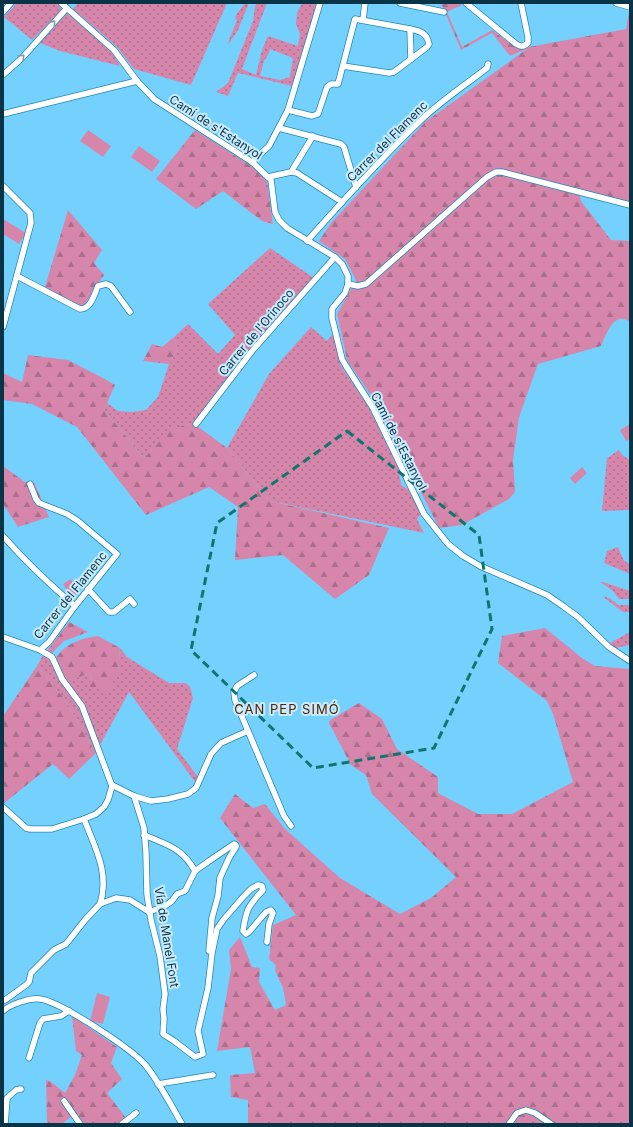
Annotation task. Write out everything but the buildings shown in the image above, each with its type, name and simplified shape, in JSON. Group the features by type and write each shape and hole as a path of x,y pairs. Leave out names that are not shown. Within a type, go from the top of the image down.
{"street":[{"path":"3,12 11,3"},
{"name":"Camí de s'Estanyol","path":"61,3 114,50 137,81 154,99 252,162 268,177"},
{"path":"252,162 269,146 288,110 320,3"},
{"path":"363,20 365,3"},
{"path":"400,3 444,12"},
{"path":"466,3 520,47 528,43 521,3"},
{"path":"616,3 630,7"},
{"path":"3,74 22,58 66,8"},
{"path":"288,110 312,116 316,116 318,114 327,87 331,84 338,84 355,19 421,31 427,38 429,44 392,73 343,66"},
{"path":"410,29 411,59"},
{"name":"Carrer del Flamenc","path":"307,241 417,123 487,68 488,64"},
{"path":"3,114 137,81"},
{"path":"279,128 341,144 344,147 356,187"},
{"path":"291,172 313,136"},
{"path":"342,202 297,173 291,172 268,177 272,184 276,216 287,228 335,257 344,267 348,276 348,284 358,286 366,284 487,177 496,172 502,172 630,205"},
{"path":"3,186 30,213 31,223 3,327"},
{"name":"Carrer de l'Orinoco","path":"196,424 252,351 335,257"},
{"path":"17,276 80,309 88,307 98,286 106,284 111,286 130,312"},
{"name":"Camí de s'Estanyol","path":"348,284 345,293 334,305 332,313 332,323 338,340 342,359 373,408 424,514 430,523 451,547 462,556 480,566 547,595 578,618 609,648 630,662"},
{"name":"Carrer del Flamenc","path":"30,484 39,503 78,520 117,554 88,589 49,642 40,650"},
{"path":"3,536 21,557 48,584 75,606"},
{"path":"88,589 109,612 114,612 130,599 134,604"},
{"path":"3,637 40,650 52,657 62,679 82,706 112,785 111,792 104,807 96,814 52,829 26,828 4,808"},
{"path":"254,675 237,686 234,692 235,700 284,816 291,826"},
{"path":"112,785 134,796 151,801 188,794 196,788 211,754 221,743 248,731"},
{"name":"Vía de Manel Font","path":"134,796 144,828 149,912 160,956 165,994 163,1009 163,1034 195,1057 203,1054 198,1031 208,988 211,958"},
{"path":"84,819 102,868 104,879 103,893 100,904"},
{"path":"144,835 179,851 190,862 195,871"},
{"path":"182,1124 147,1067 124,1047 69,1011 54,1003 39,998 30,999 5,1009 4,999 26,985 29,982 31,973 54,950 66,944 100,904 116,898 130,900 149,912 165,906 172,901 177,894 185,891 195,871 234,844 236,845 220,878 218,896 212,918 209,956 211,958"},
{"path":"211,958 217,929 244,896 258,885 262,886 263,890 252,901 247,910 243,932 246,934 249,932 266,912 271,910 273,913 269,924 267,942"},
{"path":"29,1058 40,1023 43,1019 62,1016 69,1011"},
{"path":"158,1084 213,1075"},
{"path":"5,1124 7,1098 16,1090 21,1089"},
{"path":"64,1101 80,1124"},
{"path":"509,1124 517,1113 526,1110 535,1113 551,1124"},
{"path":"122,1124 136,1113"}],"highlighted area":[{"path":"347,431 479,535 492,629 434,748 313,768 191,650 217,523"}],"green space":[{"path":"17,3 56,3 60,6 61,11 32,40 4,17"},
{"path":"78,3 227,3 191,85 134,69 117,47 73,9"},
{"path":"245,3 249,3 238,30 228,45 237,20 235,18"},
{"path":"257,3 267,3 242,69 256,75 262,50 268,36 298,46 300,34 296,24 297,13 302,3 316,3 308,37 292,86 238,73 228,96 216,92 228,83 253,21 255,6","holes":["270,49 293,58 290,77 280,80 260,76 264,61"]},
{"path":"441,3 459,3 462,5 447,12 462,47 492,30 518,49 626,29 630,12 630,202 578,189 581,201 611,240 630,241 630,322 624,319 615,321 608,330 601,346 538,364 519,417 513,460 515,492 509,499 462,525 439,528 376,403 347,360 337,314 356,280 345,259 319,241 331,223 425,122 527,49 510,56 492,33 461,50"},
{"path":"67,13 111,50 120,66 60,51 40,43"},
{"path":"88,130 111,146 103,157 80,141"},
{"path":"195,130 253,167 267,182 273,224 262,221 223,191 196,209 156,179"},
{"path":"139,146 160,161 152,172 131,157"},
{"path":"68,210 102,250 94,263 104,275 83,307 80,307 45,287"},
{"path":"3,219 26,233 19,244 3,234"},
{"path":"270,248 314,278 247,351 193,423 171,430 144,458 104,410 107,403 118,411 132,412 146,410 158,397 169,364 178,348 173,338 188,324 218,354 235,335 208,304"},
{"path":"311,327 327,341 333,334 341,366 368,406 398,467 401,485 408,489 421,514 417,519 424,533 270,501 227,448 269,374"},
{"path":"173,338 178,348 169,364 143,361 152,344 162,347"},
{"path":"28,355 68,360 115,385 104,410 144,458 171,429 193,423 227,448 270,501 389,528 369,575 335,599 283,555 235,560 238,507 209,487 146,515 77,427 32,404 3,400 3,373 22,382"},
{"path":"630,424 630,439 626,441 620,430"},
{"path":"619,450 622,455 630,460 630,510 602,511 607,458"},
{"path":"3,466 25,482 34,482 49,517 18,527 3,504"},
{"path":"582,467 587,473 575,484 570,478"},
{"path":"618,547 624,561 630,564 630,574 604,563 607,551"},
{"path":"71,579 79,592 71,597 63,584"},
{"path":"600,582 630,591 630,599 619,599 612,590"},
{"path":"602,596 609,598 619,605 630,605 630,612 623,612"},
{"path":"69,622 88,632 64,641 52,653 47,651"},
{"path":"545,628 582,658 595,666 630,669 630,1124 248,1124 248,1100 231,1097 230,1075 255,1073 250,1047 217,1051 231,969 229,950 240,937 252,967 260,968 259,982 275,1010 286,1005 283,988 275,970 276,965 269,959 273,925 296,915 220,818 235,794 253,808 265,804 285,829 340,878 400,914 431,898 456,877 372,794 366,775 351,765 329,723 330,720 359,703 382,719 397,749 438,777 438,793 478,814 512,814 573,782 553,714 547,701 498,663 502,636"},
{"path":"630,632 629,645 616,648 610,643"},
{"path":"98,636 120,648 118,674 108,691 87,687 92,679 89,674 66,681 56,658 64,649 74,642"},
{"path":"120,648 127,657 169,683 186,683 190,687 193,698 177,749 198,777 196,783 129,692 100,745 83,703 66,681 89,674 92,679 88,687 118,674"},
{"path":"43,655 51,661 58,678 82,714 96,753 64,698 37,666"},
{"path":"37,666 64,698 96,753 69,779 53,764 3,804 3,716"},
{"path":"97,993 110,997 103,1024 90,1021"},
{"path":"72,1016 117,1047 111,1063 122,1079 107,1093 126,1118 118,1124 85,1124 76,1113 62,1124 47,1124 46,1080 50,1081 65,1093 75,1075 82,1055 76,1051"}],"district":[{"name":"CAN PEP SIMÓ","path":"287,709"}]}
